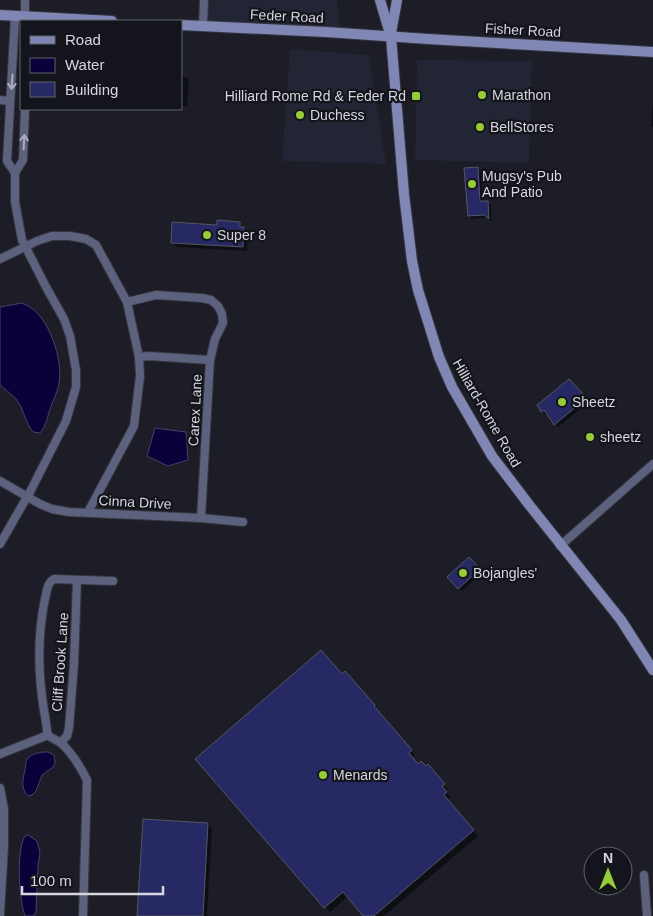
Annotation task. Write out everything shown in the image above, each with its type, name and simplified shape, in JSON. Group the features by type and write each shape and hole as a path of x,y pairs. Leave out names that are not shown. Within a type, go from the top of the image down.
{"main road":[{"name":"Hilliard-Rome Road","path":"380,0 391,36 404,194 412,261 418,290 439,357 452,387 492,456 560,546 621,620 653,670"},
{"name":"Hilliard-Rome Road","path":"391,36 397,0"},
{"path":"0,15 90,20"},
{"name":"Feder Road","path":"182,25 391,36"},
{"name":"Fisher Road","path":"391,36 653,52"}],"street":[{"path":"25,0 26,17"},
{"path":"203,25 204,0"},
{"path":"15,173 7,161 10,101 20,48"},
{"path":"0,100 10,101"},
{"path":"0,544 27,497 66,421 76,387 76,370 70,336 64,319 22,240 14,202 15,173 23,160 25,110"},
{"path":"0,259 52,236 70,236 86,239 96,245 128,302 139,357 140,376 134,426 88,512"},
{"name":"Carex Lane","path":"128,302 156,295 202,298 211,300 218,306 222,314 223,323 215,339 210,360 202,518"},
{"path":"139,357 210,360"},
{"path":"560,546 653,464"},
{"name":"Cinna Drive","path":"0,481 52,509 70,512 202,518 244,522"},
{"path":"83,916 87,780 81,767 61,742 52,739 48,734 40,686 39,646 44,606 50,581 54,579 113,581"},
{"name":"Cliff Brook Lane","path":"61,742 67,736 69,728 74,664 77,580"},
{"path":"0,754 48,734"},
{"path":"0,788 4,818 0,914"},
{"path":"644,875 647,916"}],"shaded area":[{"path":"204,0 337,0 340,33 203,25"},
{"path":"290,49 369,55 386,164 282,161"},
{"path":"417,60 532,61 529,163 415,160"}],"water":[{"path":"22,303 36,312 43,320 52,337 58,356 60,375 58,390 45,425 40,433 33,432 16,399 0,385 0,307"},
{"path":"155,428 186,432 188,460 168,466 147,456"},
{"path":"43,752 54,755 55,763 53,767 42,775 36,791 28,796 25,793 23,783 26,761 33,755"},
{"path":"28,835 37,841 40,853 36,912 34,916 25,916 20,888 20,852 25,836"}],"building":[{"name":"Mugsy's Pub And Patio","path":"478,167 480,201 488,201 489,219 484,215 468,216 464,168"},
{"name":"Super 8","path":"217,220 240,222 240,227 244,227 243,247 171,243 172,222 217,225"},
{"name":"Sheetz","path":"569,379 587,398 554,425 544,410 541,412 537,405"},
{"name":"Bojangles'","path":"469,557 480,569 458,589 447,577"},
{"name":"Menards","path":"321,650 342,674 345,671 375,705 412,750 409,753 418,764 421,761 426,766 428,764 445,784 442,786 447,792 444,795 474,830 374,916 363,916 343,892 324,908 195,759"},
{"path":"143,819 208,823 203,916 137,916"}],"place":[{"name":"Marathon","path":"482,95"},
{"name":"Hilliard Rome Rd & Feder Rd","path":"416,96"},
{"name":"Duchess","path":"300,115"},
{"name":"BellStores","path":"480,127"},
{"name":"Mugsy's Pub And Patio","path":"472,184"},
{"name":"Super 8","path":"207,235"},
{"name":"Sheetz","path":"562,402"},
{"name":"sheetz","path":"590,437"},
{"name":"Bojangles'","path":"463,573"},
{"name":"Menards","path":"323,775"}]}
